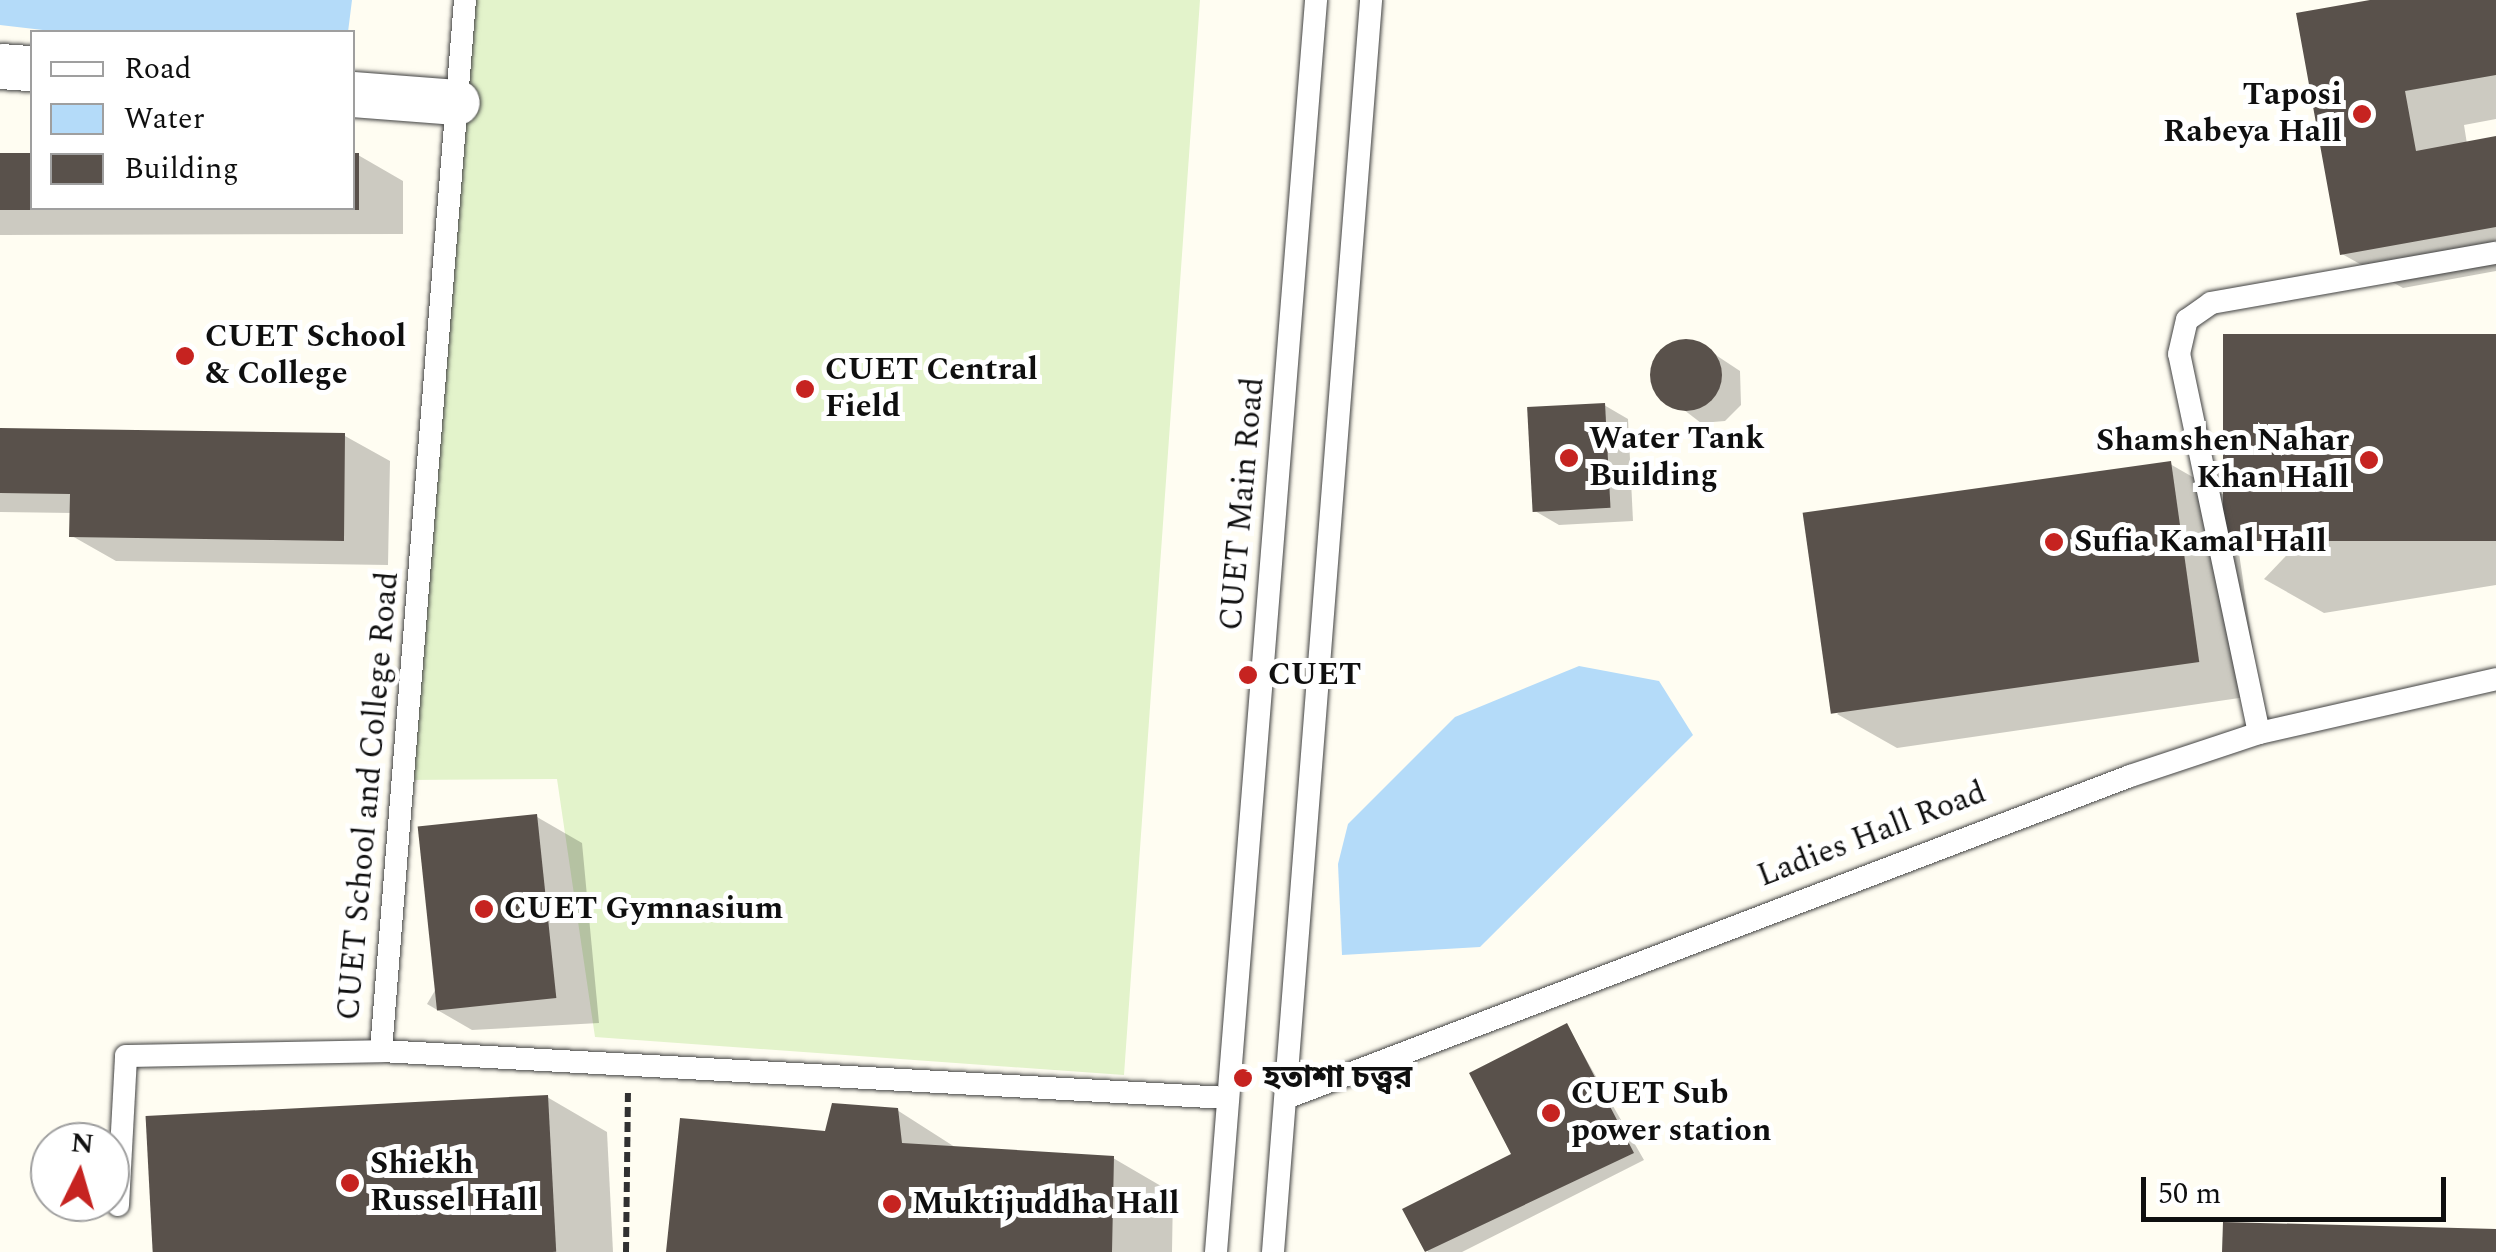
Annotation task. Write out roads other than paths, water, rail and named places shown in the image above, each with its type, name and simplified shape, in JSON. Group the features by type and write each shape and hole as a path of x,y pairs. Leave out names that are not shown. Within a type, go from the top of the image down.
{"street":[{"path":"0,66 30,68"},
{"path":"355,94 457,102"}],"lane":[{"name":"CUET School and College Road","path":"466,0 381,1051 628,1070 1228,1098"},
{"name":"CUET Main Road","path":"1216,1252 1316,0"},
{"path":"1274,1252 1371,0"},
{"path":"2260,733 2179,354 2187,320 2211,304 2496,253"},
{"name":"Ladies Hall Road","path":"1286,1098 1880,865 2260,733 2496,679"},
{"path":"122,1122 126,1056 381,1051"}],"water":[{"path":"0,0 352,0 348,30 43,30 0,25"},
{"path":"1579,666 1659,681 1693,735 1480,947 1342,955 1338,864 1348,824 1455,717"}],"place":[{"name":"Taposi Rabeya Hall","path":"2362,114"},
{"name":"CUET School & College","path":"185,356"},
{"name":"CUET Central Field","path":"805,389"},
{"name":"Water Tank Building","path":"1569,458"},
{"name":"Shamshen Nahar Khan Hall","path":"2369,460"},
{"name":"Sufia Kamal Hall","path":"2054,542"},
{"name":"CUET","path":"1248,675"},
{"name":"CUET Gymnasium","path":"484,909"},
{"name":"হতাশা চত্ত্বর","path":"1243,1078"},
{"name":"CUET Sub power station","path":"1551,1113"},
{"name":"Shiekh Russel Hall","path":"350,1183"},
{"name":"Muktijuddha Hall","path":"892,1204"}]}
